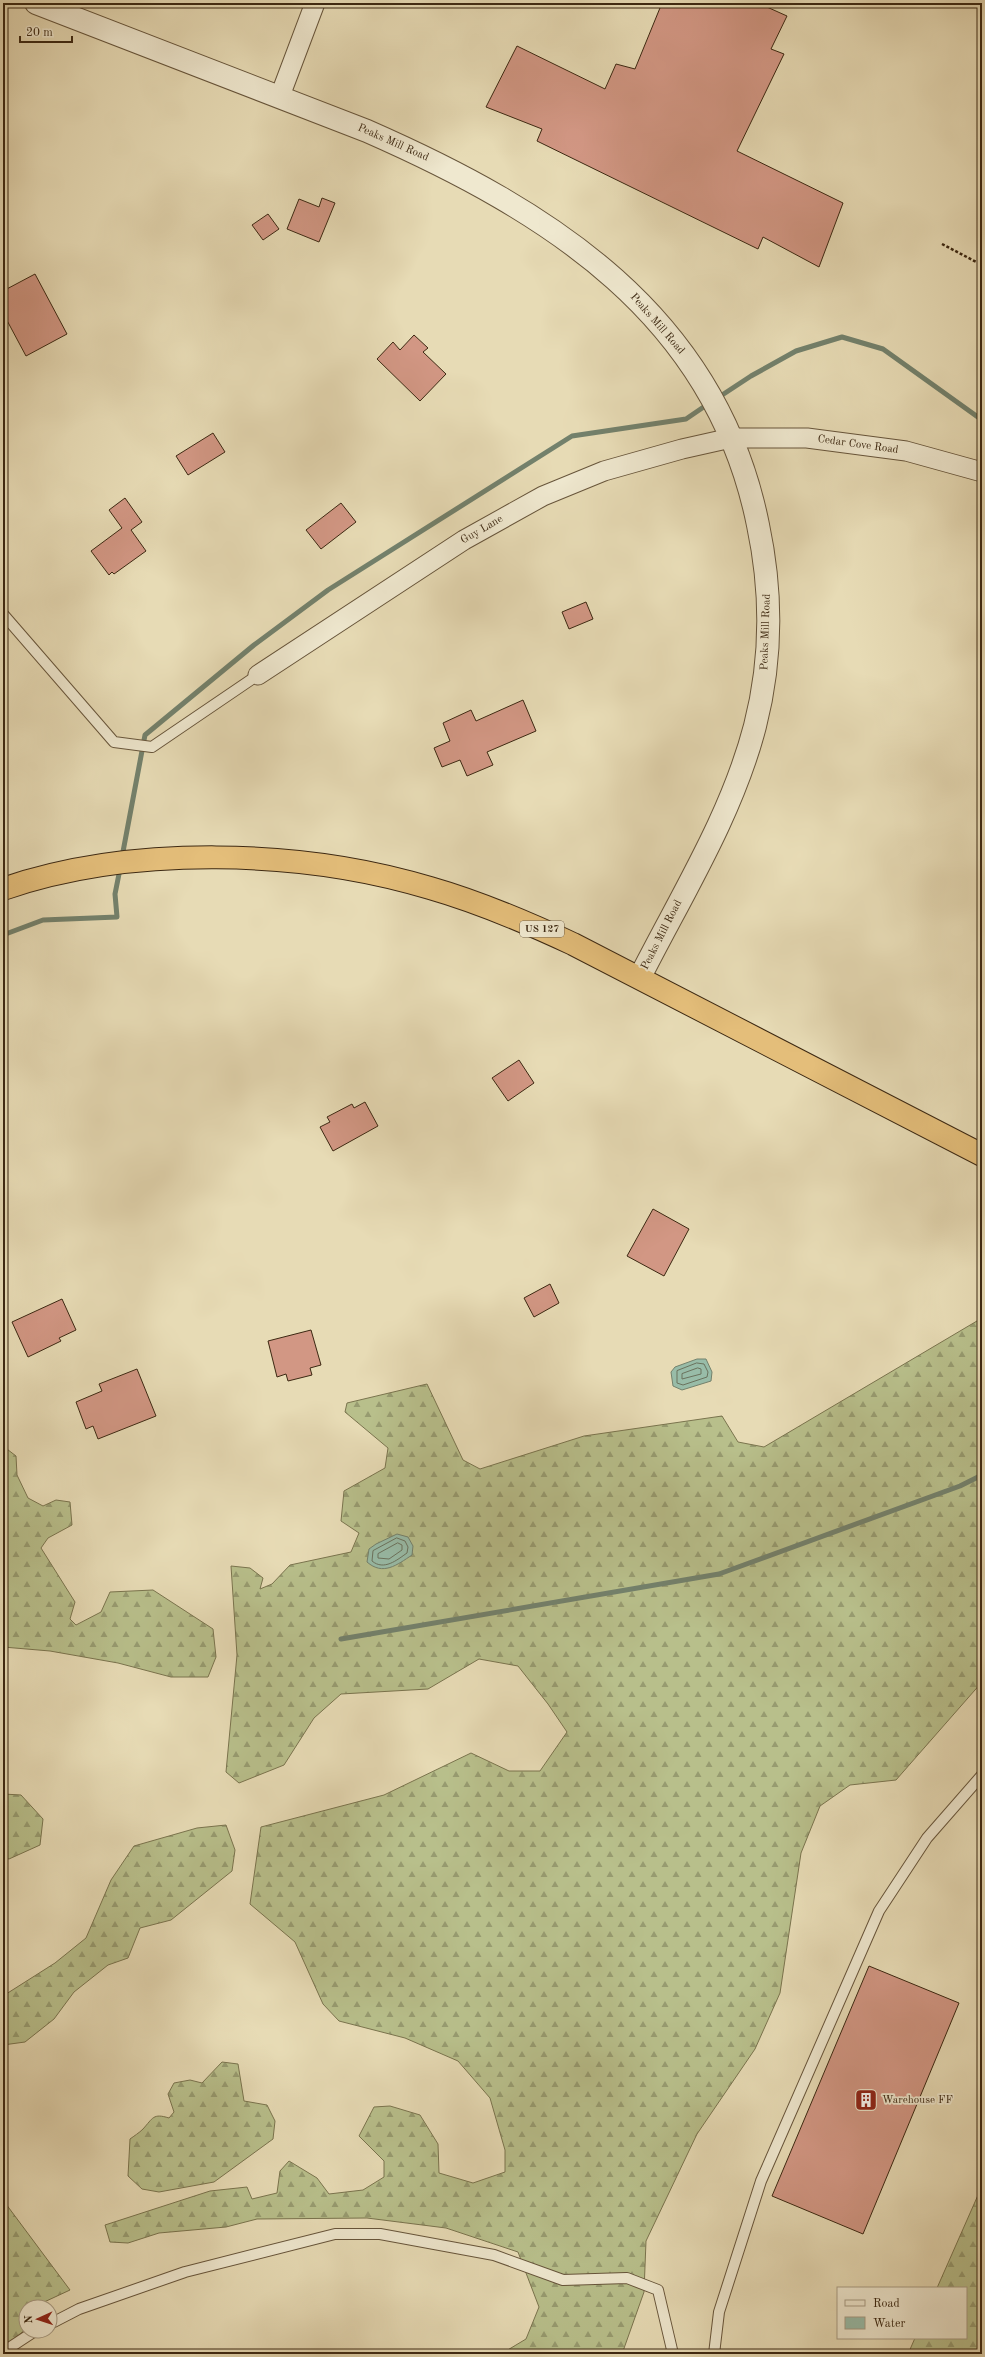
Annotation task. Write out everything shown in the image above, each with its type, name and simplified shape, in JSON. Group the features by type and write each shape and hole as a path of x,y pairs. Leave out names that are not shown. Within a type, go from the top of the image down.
{"highway":[{"name":"US 127","path":"3,889 87,869 157,860 227,858 328,866 387,876 478,903 539,928 640,977 982,1155"}],"street":[{"name":"Peaks Mill Road","path":"36,3 367,130 451,170 517,207 573,244 610,273 644,305 671,337 701,379 731,438 754,502 763,549 768,595 768,641 764,684 755,726 729,801 640,977"},
{"path":"280,96 315,3"},
{"name":"Cedar Cove Road","path":"731,438 800,438 854,443 933,457 982,472"},
{"name":"Guy Lane","path":"258,675 464,540 543,496 604,471 682,449 731,438"}],"lane":[{"path":"3,614 114,742 152,746 258,675"},
{"path":"714,2354 718,2312 761,2182 880,1911 927,1838 982,1775"},
{"path":"58,2320 80,2309 185,2272 335,2234 380,2234 494,2255 563,2280 627,2278 658,2290 674,2354"},
{"path":"3,2352 23,2339"}],"path":[{"path":"942,244 982,265"}],"green space":[{"path":"982,1318 982,1682 896,1780 850,1785 820,1806 801,1853 780,1993 755,2049 697,2134 646,2241 644,2292 622,2354 501,2354 526,2339 539,2307 518,2252 446,2228 367,2218 257,2219 226,2227 159,2233 128,2243 110,2242 105,2225 210,2191 247,2187 252,2199 277,2193 280,2171 289,2161 317,2178 329,2194 363,2190 384,2177 384,2161 359,2136 374,2107 390,2106 420,2115 438,2144 439,2173 473,2183 505,2172 505,2150 490,2098 458,2061 405,2038 339,2021 323,2004 295,1942 250,1904 261,1827 384,1795 471,1753 509,1771 540,1771 567,1732 548,1704 518,1666 479,1659 428,1689 341,1694 314,1718 284,1765 239,1783 226,1772 237,1655 231,1566 250,1568 263,1578 260,1589 272,1584 290,1565 351,1552 359,1533 341,1521 344,1491 385,1468 388,1448 345,1412 347,1403 427,1384 463,1460 480,1469 584,1436 722,1416 738,1442 764,1447"},
{"path":"3,1446 16,1456 17,1475 28,1498 43,1506 56,1500 70,1502 72,1525 48,1538 41,1548 75,1602 70,1619 76,1625 101,1612 110,1592 153,1590 213,1629 216,1657 208,1677 171,1677 118,1663 50,1651 3,1647"},
{"path":"3,1794 21,1795 43,1819 40,1845 9,1859 3,1857"},
{"path":"226,1825 235,1850 232,1871 171,1920 140,1928 128,1958 108,1965 74,1992 54,2019 25,2042 3,2045 3,1996 55,1963 86,1938 111,1880 134,1846 197,1828"},
{"path":"222,2062 238,2064 244,2101 267,2105 275,2121 273,2139 214,2182 159,2192 142,2189 128,2176 130,2139 151,2119 156,2116 169,2118 174,2112 168,2094 174,2083 190,2080 202,2083"},
{"path":"982,2186 982,2354 908,2354 915,2339 967,2339 967,2287 937,2287"},
{"path":"3,2200 70,2290 51,2299 18,2299 18,2336 3,2348"}],"water":[{"path":"697,1359 706,1359 712,1372 711,1381 682,1390 673,1386 671,1372 675,1367"},
{"path":"397,1534 408,1537 413,1546 412,1555 390,1568 384,1569 373,1566 367,1562 369,1549"}],"building":[{"path":"662,3 758,3 787,16 771,49 784,54 737,151 843,203 819,267 763,237 758,249 537,141 542,129 486,107 517,46 605,89 616,64 635,69"},
{"path":"322,198 335,203 319,242 287,229 299,199 319,207"},
{"path":"268,214 279,229 263,240 252,225"},
{"path":"35,274 67,334 26,356 3,313 3,291"},
{"path":"414,335 428,348 423,352 446,374 420,401 377,359 393,342 400,350"},
{"path":"213,433 225,452 188,475 176,456"},
{"path":"125,498 142,522 131,530 146,551 114,574 112,572 109,575 91,551 122,528 109,510"},
{"path":"341,503 356,522 321,549 306,530"},
{"path":"586,602 593,619 569,629 562,612"},
{"path":"523,700 536,731 487,752 493,765 467,776 460,760 442,767 434,748 450,741 443,723 471,710 476,721"},
{"path":"519,1060 534,1083 508,1101 492,1078"},
{"path":"365,1102 378,1126 333,1151 320,1127 330,1122 327,1117 352,1104 354,1108"},
{"path":"653,1209 689,1229 664,1276 627,1256"},
{"path":"550,1284 559,1303 534,1317 524,1298"},
{"path":"62,1299 76,1330 59,1338 61,1341 28,1357 12,1322"},
{"path":"311,1330 321,1365 310,1368 312,1375 288,1381 286,1374 277,1377 268,1341"},
{"path":"137,1369 156,1416 98,1439 93,1426 86,1429 76,1402 102,1391 99,1384"},
{"name":"Warehouse FF","path":"869,1966 959,2003 863,2234 772,2196"}],"waterway":[{"path":"716,399 751,376 796,351 842,337 883,349 982,420"},
{"path":"122,857 145,735 254,645 328,590 572,436 686,419 708,404"},
{"path":"3,935 43,920 117,917 115,894 120,869"},
{"path":"341,1639 719,1574 960,1486 982,1475"}],"place":[{"name":"Warehouse FF","path":"866,2100"}]}
